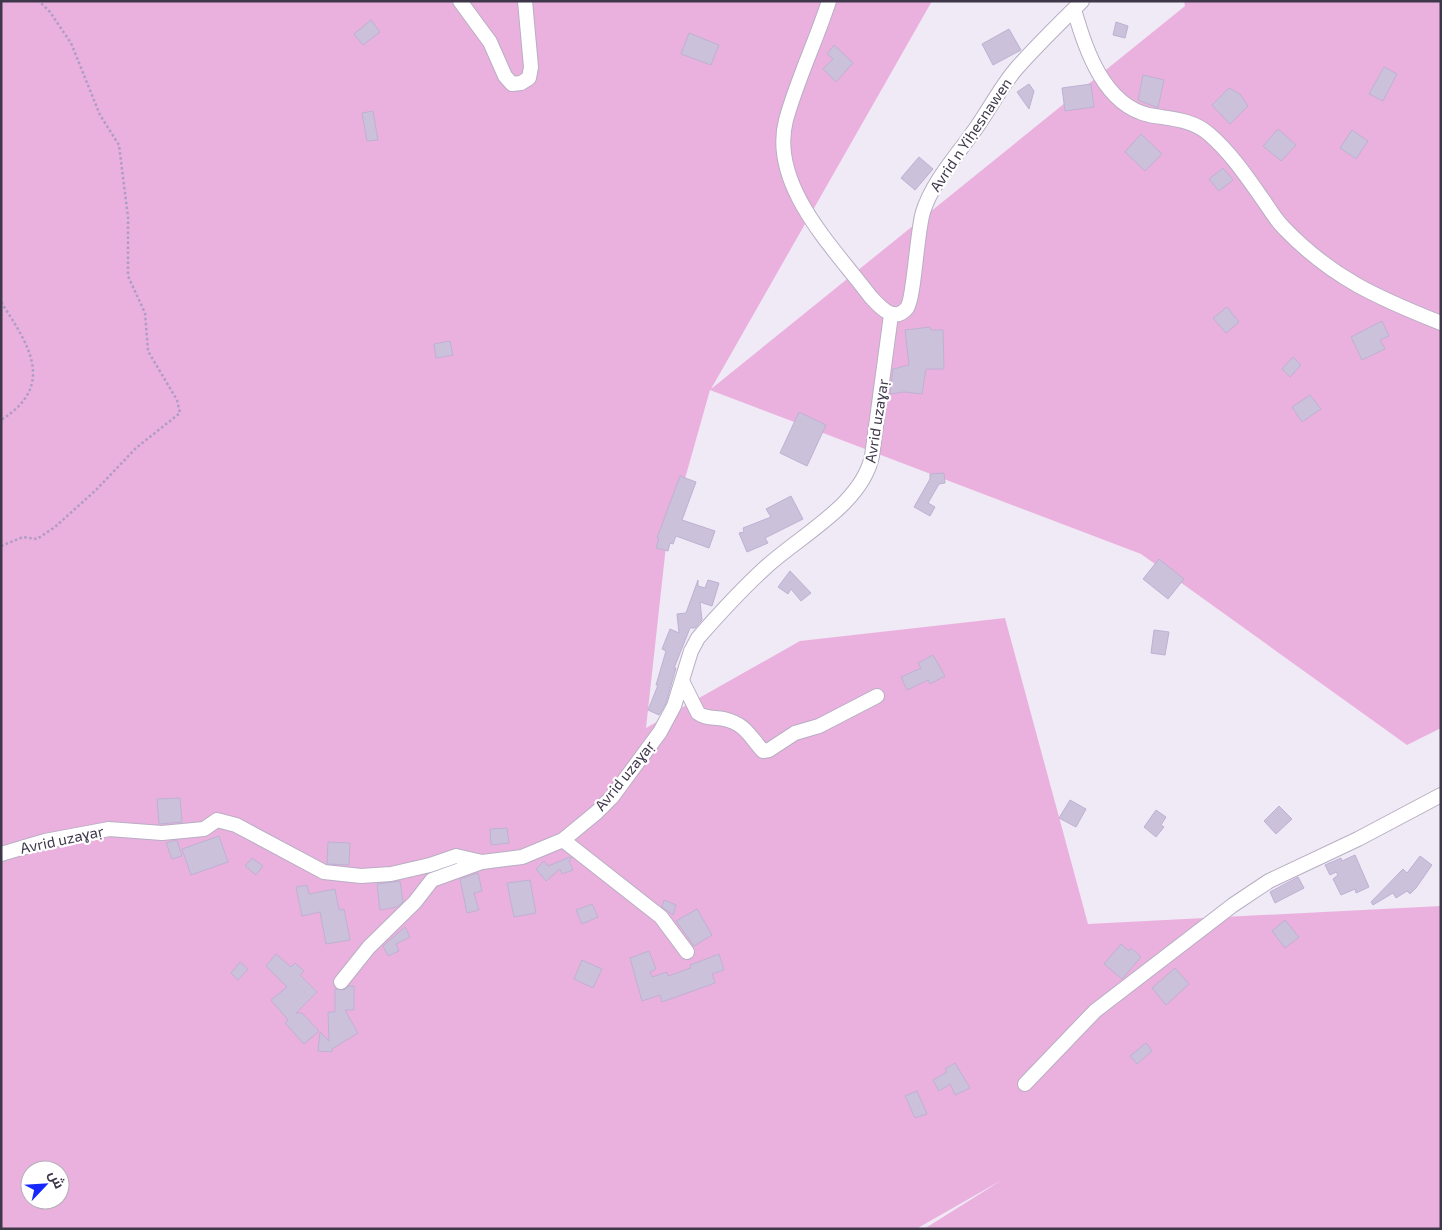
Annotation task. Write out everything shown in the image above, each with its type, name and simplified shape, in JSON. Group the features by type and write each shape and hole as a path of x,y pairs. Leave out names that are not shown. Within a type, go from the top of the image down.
{"street":[{"path":"460,1 490,42 504,76 512,84 522,83 529,78 531,67 525,1"},
{"path":"829,1 786,122 783,158 789,180 802,206 870,296 882,310 892,315"},
{"path":"1078,5 1088,48 1114,96 1123,104 1146,114 1192,122 1208,133 1232,156 1283,227 1324,264 1356,286 1441,323"},
{"name":"Avrid n Yiḥesnawen","path":"892,315 899,314 906,309 911,300 916,247 923,212 934,186 992,107 1015,70 1078,5"},
{"name":"Avrid uzaɣaṛ","path":"1,854 46,841 108,829 162,834 204,829 216,820 222,820 236,825 324,872 361,876 391,874 430,865 456,856 482,862 522,857 563,840 598,812 618,789 660,732 674,706 691,651 708,627 766,567 847,502 864,481 872,456 892,315"},
{"path":"682,681 698,713 725,720 743,728 752,735 763,751 769,750 795,733 819,726 877,696"},
{"path":"1025,1084 1095,1011 1233,905 1270,881 1358,839 1441,795"},
{"path":"563,840 662,917 686,952"},
{"path":"341,982 369,947 415,902 432,880 482,862"}],"path":[{"path":"1,546 23,537 37,538 55,526 97,489 136,448 180,413 177,400 148,351 145,313 128,276 128,217 119,145 100,115 71,43 50,12 39,1"},
{"path":"1,302 22,335 33,358 34,372 29,389 20,405 1,420"}],"shaded area":[{"path":"1,1 932,1 711,389 1185,6 1184,1 1441,1 1441,728 1407,745 1141,554 710,390 666,546 646,728 800,641 1005,618 1088,924 1441,906 1441,1229 924,1229 1002,1180 916,1229 1,1229"}],"building":[{"path":"371,20 380,32 363,45 354,34"},
{"path":"1116,22 1128,26 1125,38 1113,35"},
{"path":"1009,29 1021,50 993,65 982,44"},
{"path":"689,33 719,45 711,65 681,54"},
{"path":"834,45 853,63 836,82 823,69 833,59 827,54"},
{"path":"1384,67 1397,74 1383,101 1369,94"},
{"path":"1143,75 1164,80 1158,108 1138,100"},
{"path":"1029,84 1034,91 1029,109 1017,92"},
{"path":"1091,84 1094,107 1065,111 1062,88"},
{"path":"1229,88 1240,94 1248,106 1230,124 1212,105"},
{"path":"373,111 378,140 367,141 362,113"},
{"path":"1278,129 1296,145 1281,161 1263,146"},
{"path":"1352,130 1368,141 1356,159 1340,148"},
{"path":"1141,134 1162,154 1145,171 1125,152"},
{"path":"919,157 933,169 915,190 901,178"},
{"path":"1223,168 1233,180 1219,191 1209,179"},
{"path":"1227,307 1239,322 1226,333 1213,318"},
{"path":"1382,321 1389,336 1380,340 1385,349 1362,360 1351,337"},
{"path":"930,327 931,330 943,330 944,369 926,369 922,394 904,392 890,394 893,369 909,365 905,330"},
{"path":"450,341 453,355 436,358 434,344"},
{"path":"1293,357 1301,365 1290,377 1282,369"},
{"path":"1310,395 1321,409 1302,422 1292,407"},
{"path":"799,412 826,425 807,466 780,453"},
{"path":"944,473 945,483 939,484 928,503 935,507 930,516 914,507 930,479 930,474"},
{"path":"680,476 696,482 682,520 715,531 709,548 676,536 673,544 670,543 668,551 656,548 659,538 657,538"},
{"path":"791,496 803,519 765,538 768,543 747,552 739,533 744,532 743,528 771,517 766,509"},
{"path":"1159,559 1184,579 1168,599 1143,579"},
{"path":"790,571 811,593 801,601 791,589 788,594 778,587"},
{"path":"698,580 698,586 705,588 708,580 719,583 712,606 700,602 702,620 695,628 690,628 674,668 676,668 666,703 659,715 648,710 658,685 656,685 666,651 662,649 670,629 679,633 677,614 686,613"},
{"path":"1154,630 1169,632 1165,655 1151,653"},
{"path":"933,655 945,676 930,684 928,680 907,690 901,677 921,668 918,663"},
{"path":"180,798 182,822 159,824 157,799"},
{"path":"1070,800 1086,809 1076,827 1059,818"},
{"path":"1279,806 1292,819 1276,834 1264,821"},
{"path":"1156,810 1166,817 1161,825 1164,827 1156,837 1144,827"},
{"path":"507,828 509,843 491,845 490,829"},
{"path":"219,836 228,862 191,875 182,849"},
{"path":"177,840 182,856 172,859 166,843"},
{"path":"328,842 350,843 349,865 327,864"},
{"path":"1355,855 1369,887 1356,893 1355,889 1341,895 1333,879 1338,875 1336,872 1330,875 1325,865 1341,858 1342,861"},
{"path":"1420,856 1432,865 1416,888 1410,894 1407,891 1396,898 1393,893 1373,905 1371,902 1403,869 1407,873"},
{"path":"570,857 572,858 569,861 573,870 562,874 560,869 546,881 536,869 544,861 548,866"},
{"path":"252,858 263,866 256,875 245,866"},
{"path":"478,873 482,891 474,893 479,910 467,913 460,879"},
{"path":"1298,877 1304,888 1275,903 1270,892"},
{"path":"530,880 536,913 514,917 507,883"},
{"path":"400,881 403,902 397,907 380,910 377,884"},
{"path":"307,885 309,894 335,889 339,910 344,909 350,940 326,944 320,912 302,916 296,887"},
{"path":"664,900 676,905 673,915 662,907"},
{"path":"592,904 598,917 582,924 576,910"},
{"path":"697,909 712,935 694,946 676,921"},
{"path":"1285,920 1299,937 1285,948 1272,931"},
{"path":"405,927 410,937 396,944 399,951 388,956 383,946"},
{"path":"1121,944 1129,951 1131,948 1141,957 1122,979 1104,964"},
{"path":"649,951 656,969 650,972 652,977 667,972 668,976 691,968 690,965 719,954 724,970 712,974 715,983 662,1002 660,995 642,1001 630,958"},
{"path":"276,954 291,967 295,963 304,971 300,975 317,992 296,1013 302,1013 319,1031 304,1044 285,1023 288,1020 271,1000 287,987 266,966"},
{"path":"582,960 602,969 593,988 574,979"},
{"path":"240,962 248,969 238,980 231,973"},
{"path":"1175,968 1189,984 1166,1005 1152,988"},
{"path":"349,986 354,986 354,1010 345,1010 358,1033 332,1049 332,1052 318,1051 320,1032 329,1041 328,1012 335,1012 335,989 344,990"},
{"path":"1146,1043 1152,1051 1137,1064 1130,1056"},
{"path":"955,1063 970,1088 955,1095 950,1084 939,1091 933,1080 947,1072 945,1069"},
{"path":"917,1091 927,1114 915,1118 905,1096"}]}
